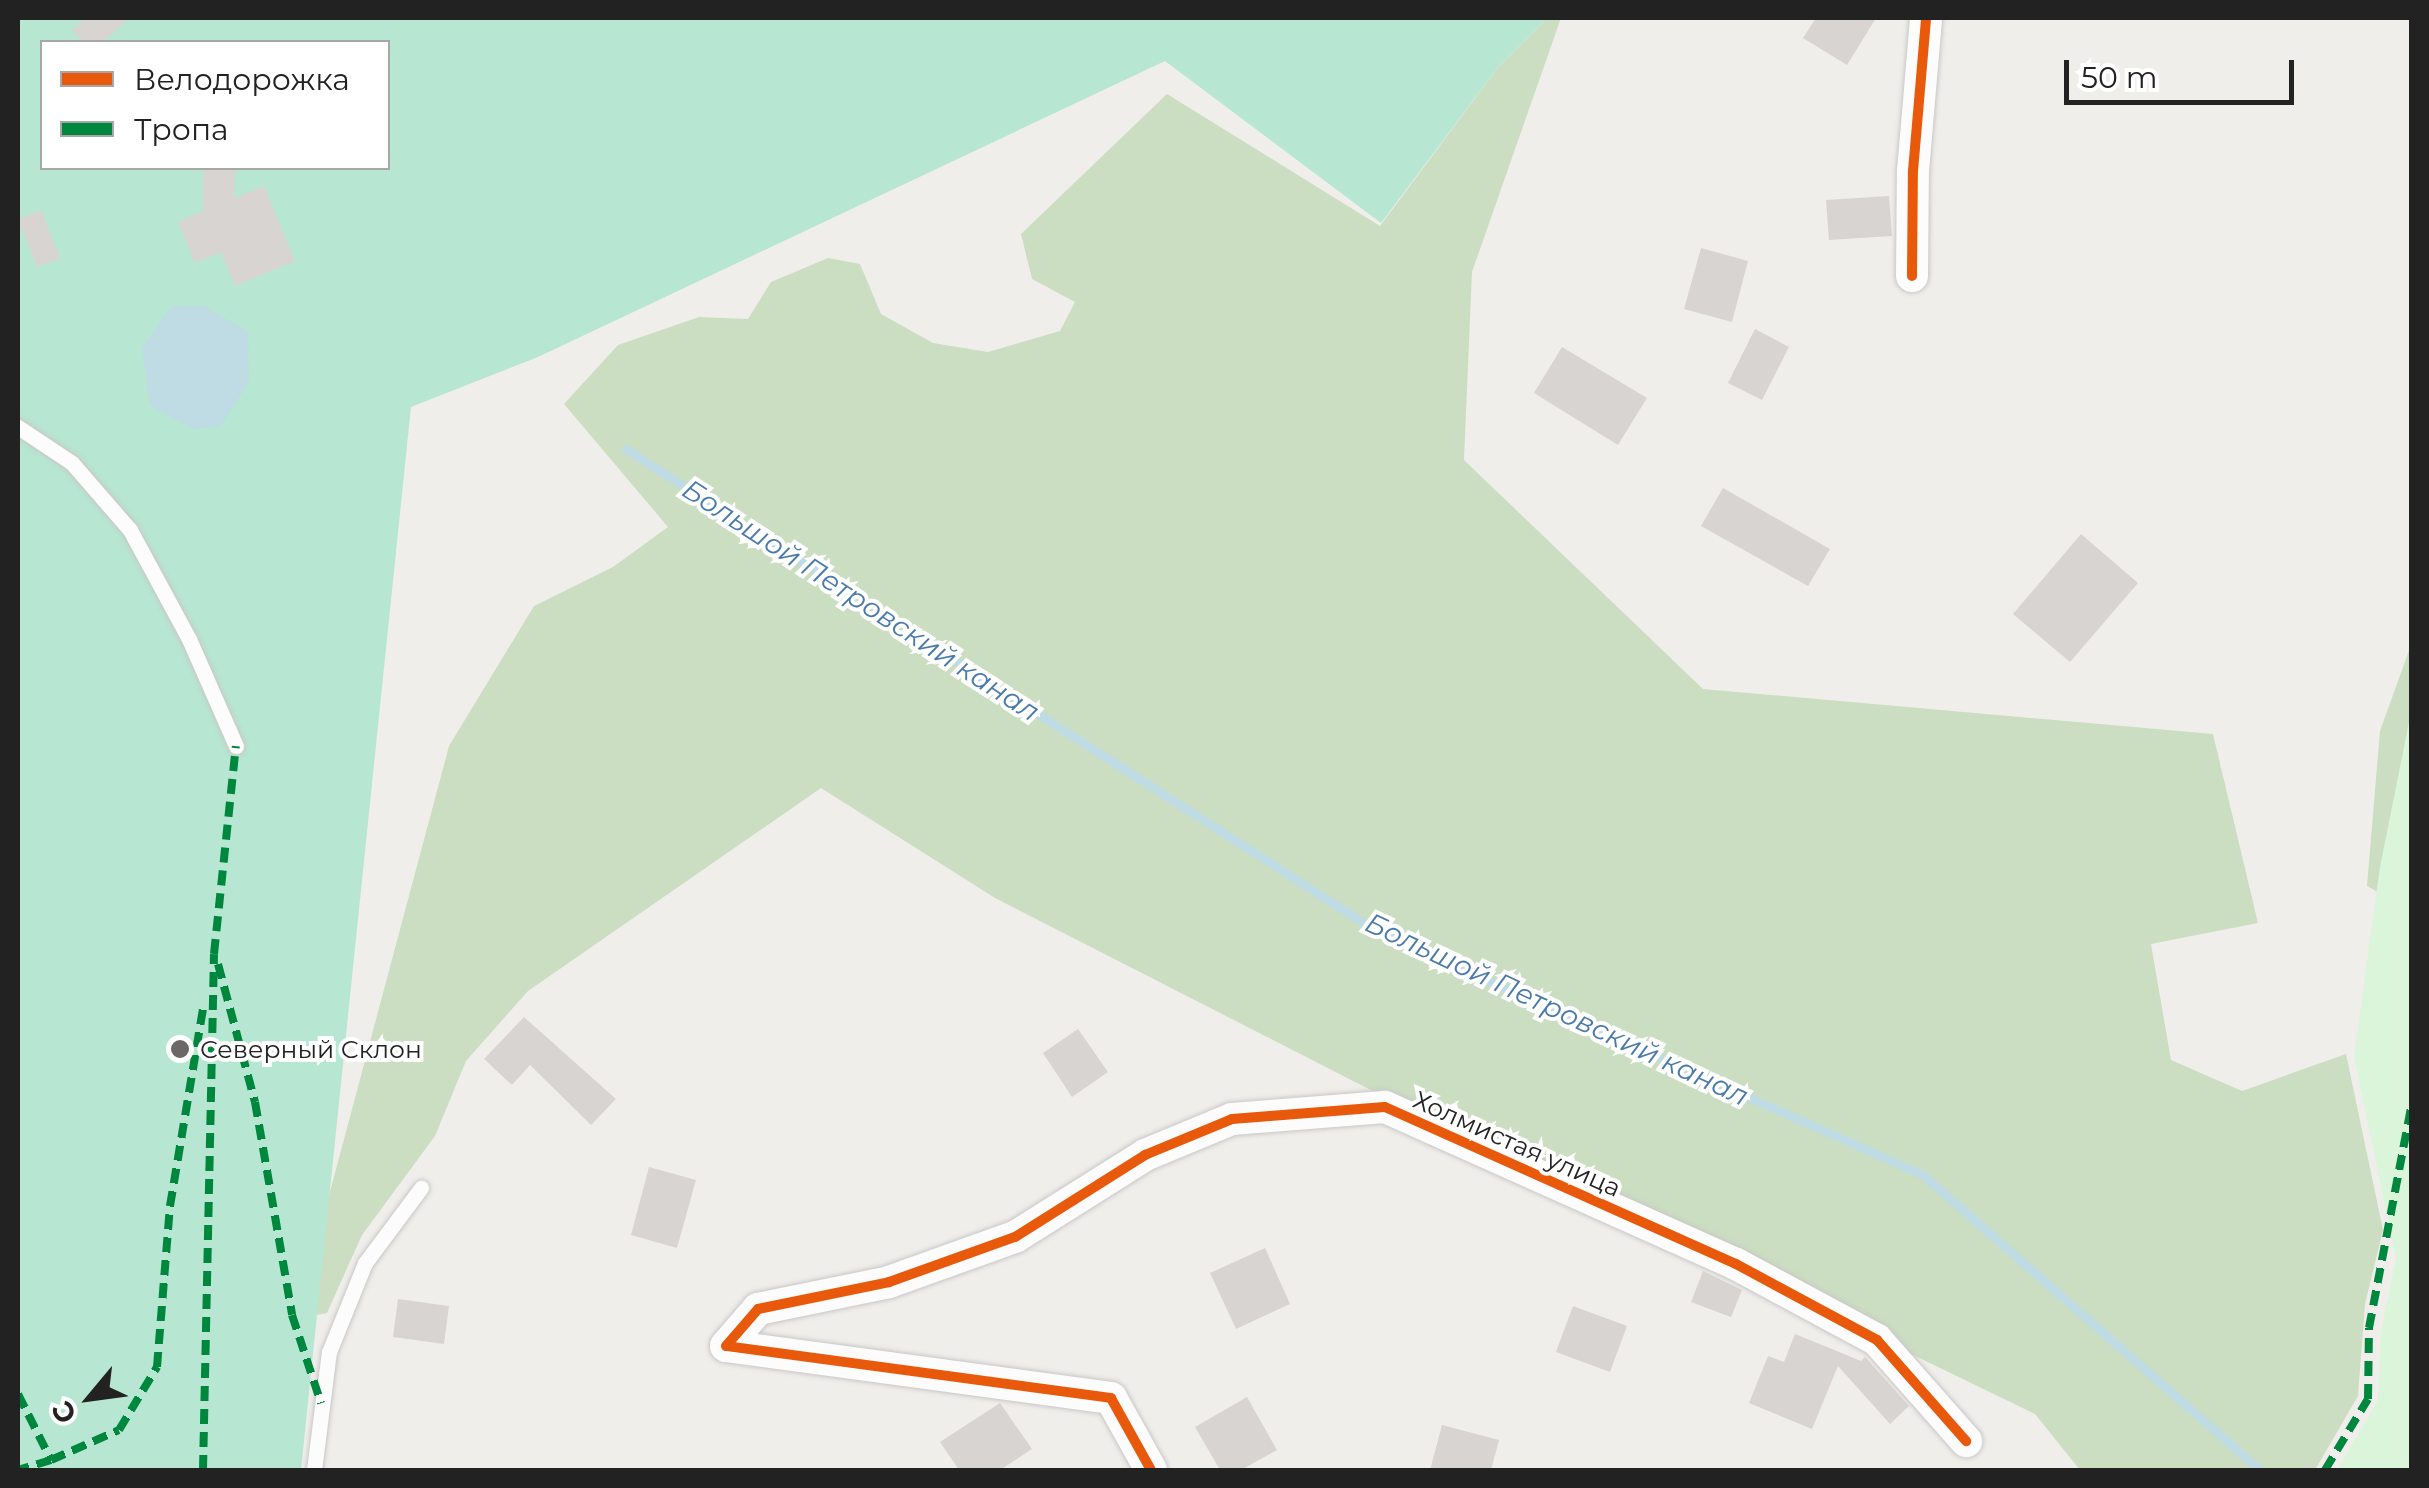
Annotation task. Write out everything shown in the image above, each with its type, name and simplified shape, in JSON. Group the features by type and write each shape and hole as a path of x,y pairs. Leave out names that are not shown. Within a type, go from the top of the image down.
{"street":[{"path":"1912,276 1913,171 1926,18"},
{"name":"Холмистая улица","path":"1151,1470 1111,1398 726,1346 758,1309 889,1282 1015,1236 1145,1155 1232,1119 1385,1107 1736,1264 1877,1340 1966,1442"}],"lane":[{"path":"18,426 72,463 130,530 189,639 236,746"},
{"path":"314,1470 329,1352 365,1263 420,1188"}],"green space":[{"name":"Северный Склон","path":"18,18 1547,18 1499,66 1381,223 1165,61 538,357 411,407 301,1470 18,1470"},
{"path":"1547,18 1561,18 1472,272 1464,460 1703,689 2213,734 2258,923 2151,944 2171,1060 2242,1091 2346,1054 2383,1230 2365,1304 2358,1396 2315,1470 2080,1470 2035,1414 1451,1131 995,898 821,788 528,991 466,1061 435,1136 362,1235 327,1313 311,1316 304,1289 449,746 534,606 613,567 668,527 564,404 618,345 699,317 748,319 771,282 828,258 860,264 881,314 933,343 988,352 1060,331 1075,302 1032,279 1021,234 1167,94 1380,226 1499,66"},
{"path":"2411,645 2411,911 2367,886 2380,731"},
{"path":"2411,712 2411,1470 2337,1470 2378,1400 2381,1331 2396,1259 2354,1056 2380,867"}],"water":[{"path":"172,306 204,306 248,332 249,381 221,426 193,429 150,405 142,348"}],"building":[{"path":"86,18 130,18 105,40 82,40 72,30"},
{"path":"1816,18 1876,18 1847,65 1803,38"},
{"path":"203,170 235,170 234,198 264,186 295,261 235,286 221,252 195,263 178,222 203,211"},
{"path":"1889,196 1892,236 1829,240 1826,200"},
{"path":"41,210 60,258 37,267 18,219"},
{"path":"1701,248 1748,261 1732,322 1684,309"},
{"path":"1755,329 1789,347 1762,400 1728,383"},
{"path":"1562,347 1647,398 1618,445 1534,393"},
{"path":"1723,488 1830,549 1808,586 1701,526"},
{"path":"2081,534 2138,583 2070,662 2013,614"},
{"path":"524,1017 616,1099 591,1125 530,1065 512,1085 484,1059"},
{"path":"1078,1029 1108,1072 1072,1097 1043,1053"},
{"path":"649,1167 696,1180 677,1248 631,1235"},
{"path":"1265,1248 1290,1304 1236,1329 1210,1273"},
{"path":"1703,1271 1742,1290 1731,1317 1691,1302"},
{"path":"398,1299 449,1306 444,1344 393,1337"},
{"path":"1573,1306 1627,1326 1610,1372 1556,1352"},
{"path":"1795,1334 1861,1361 1865,1357 1909,1406 1890,1424 1838,1366 1812,1429 1749,1403 1768,1356 1784,1362"},
{"path":"1247,1397 1277,1450 1241,1470 1220,1470 1195,1427"},
{"path":"1000,1403 1032,1449 1000,1470 959,1470 940,1442"},
{"path":"1442,1425 1499,1440 1491,1470 1430,1470"}],"waterway":[{"name":"Большой Петровский канал","path":"626,449 1373,929 1923,1175 2260,1470"}],"marked path":[{"path":"203,1470 214,954 236,746"},
{"path":"218,964 255,1102 292,1315 321,1403"},
{"path":"51,1460 119,1430 157,1367 170,1206 204,1003"},
{"path":"2325,1470 2368,1399 2369,1328 2412,1102"},
{"path":"18,1394 51,1460 18,1470"}],"cycle path":[{"path":"1912,276 1913,171 1926,18"},
{"path":"1151,1470 1111,1398 726,1346 758,1309 889,1282 1015,1237 1145,1155 1232,1119 1385,1107 1736,1264 1877,1340 1966,1441"}],"place":[{"name":"Северный Склон","path":"180,1049"}]}
